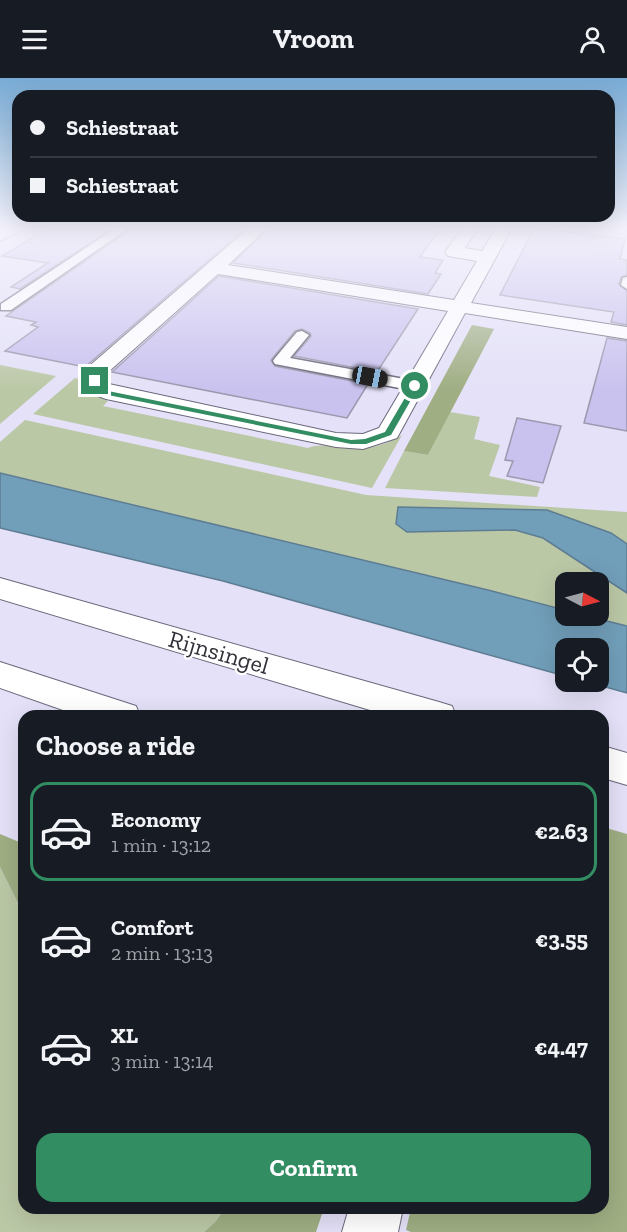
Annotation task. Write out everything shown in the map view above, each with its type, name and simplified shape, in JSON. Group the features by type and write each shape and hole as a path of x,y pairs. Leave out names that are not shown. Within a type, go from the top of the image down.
{"street":[{"path":"198,282 95,373 98,388 106,392 351,442 366,441 388,433 473,282"},
{"path":"301,282 627,333"},
{"name":"Rijnsingel","path":"0,588 418,710"},
{"path":"0,675 105,710"},
{"path":"609,764 627,769"},
{"path":"369,1232 374,1214"}],"lane":[{"path":"6,307 43,282"},
{"path":"302,335 280,361 415,386"}],"green space":[{"path":"472,325 494,329 428,455 404,451"},
{"path":"0,365 56,376 0,424"},
{"path":"75,378 81,380 87,392 108,401 103,406 308,448 322,446 368,448 389,442 402,435 372,488 33,414"},
{"path":"450,412 480,417 474,439 500,445 489,476 540,487 537,497 385,488 404,451 428,455"},
{"path":"25,420 366,495 627,512 627,626 609,622 609,572 555,572 555,608 0,473 0,442"},
{"path":"609,829 627,834 627,1232 411,1232 406,1230 410,1214 609,1214"},
{"path":"0,834 18,842 18,903 0,867"},
{"path":"0,867 18,903 18,1214 221,1214 204,1232 0,1232"},
{"path":"221,1214 322,1214 316,1232 204,1232"}],"water":[{"path":"0,473 555,607 555,626 609,626 609,622 627,626 627,693 609,688 609,638 555,638 555,673 223,581 0,528"},
{"path":"398,507 547,510 611,533 627,544 627,593 609,581 609,572 595,572 543,538 515,530 407,532 396,524"}],"building":[{"path":"19,282 31,282 20,289 11,287"},
{"path":"55,282 184,282 85,367 5,351 38,327 31,325 36,322 6,316"},
{"path":"212,282 254,282 418,309 377,372 294,356 311,336 302,329 295,331 271,360 275,366 368,384 347,418 112,372"},
{"path":"352,282 436,282 428,294"},
{"path":"507,282 620,282 619,284 627,291 627,325 611,322 614,312 500,295"},
{"path":"607,338 627,341 627,431 584,423"},
{"path":"517,418 561,426 543,483 507,476 513,461 505,460"}],"route":[{"path":"95,381 98,388 106,392 351,442 380,438 388,433 415,386"}]}
